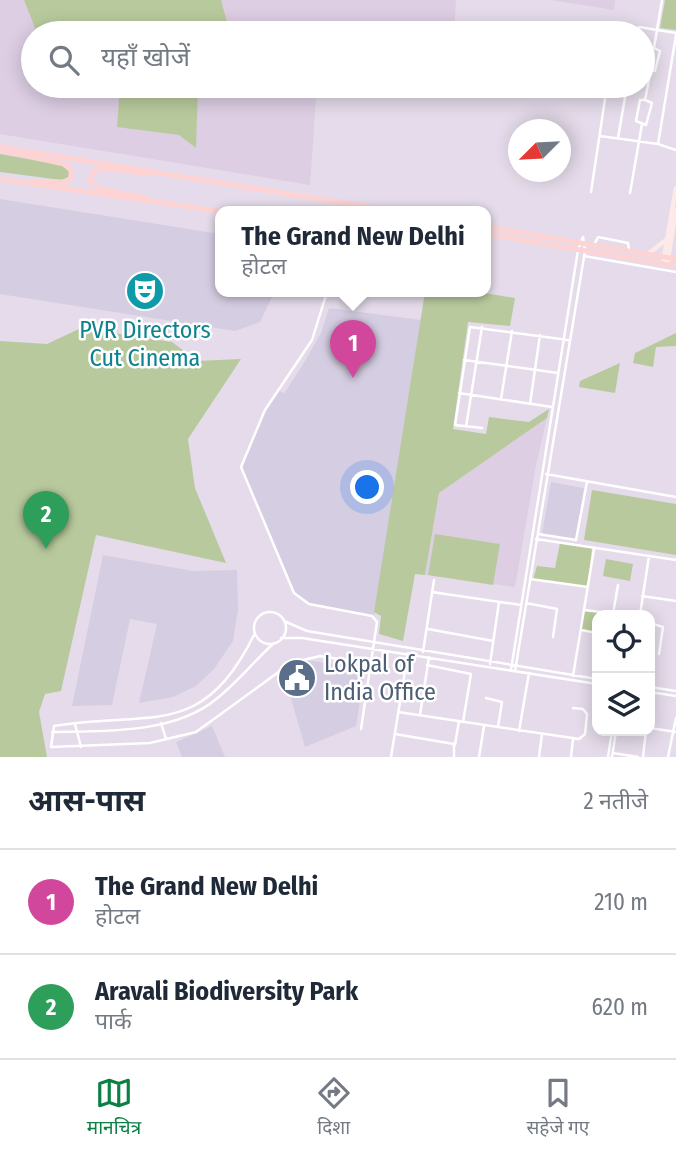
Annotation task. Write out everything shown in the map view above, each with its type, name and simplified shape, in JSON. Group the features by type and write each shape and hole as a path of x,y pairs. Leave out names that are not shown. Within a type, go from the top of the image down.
{"main road":[{"path":"0,148 362,206"},
{"path":"0,148 64,164 71,170 71,177 67,182 28,183"},
{"path":"181,177 103,168 93,172 90,181 99,189 181,205"},
{"path":"0,179 215,211"},
{"path":"491,228 647,254 676,266"},
{"path":"491,235 627,261 676,259"}],"street":[{"path":"655,39 662,0"},
{"path":"656,30 676,34 658,144"},
{"path":"655,48 660,51 655,70"},
{"path":"618,138 624,98"},
{"path":"591,192 605,99"},
{"path":"639,100 646,100 652,103 648,124 642,124 636,121 639,100"},
{"path":"630,193 642,124"},
{"path":"600,136 658,144 676,150"},
{"path":"665,260 676,188"},
{"path":"665,260 675,228 676,210"},
{"path":"647,254 668,239"},
{"path":"524,604 569,340 582,243"},
{"path":"514,668 555,387 582,243"},
{"path":"665,260 676,272"},
{"path":"325,297 312,340 265,411 243,459 242,473 294,593 309,604 372,616 378,625 361,729"},
{"path":"482,428 456,425 469,328 482,327 569,340"},
{"path":"466,427 482,327"},
{"path":"501,399 512,331"},
{"path":"530,404 540,335"},
{"path":"464,360 558,373"},
{"path":"555,387 561,387"},
{"path":"459,393 552,407"},
{"path":"546,474 676,498"},
{"path":"536,537 576,540 587,482"},
{"path":"536,537 594,549 676,560"},
{"path":"573,676 594,549"},
{"path":"640,610 649,556"},
{"path":"530,579 587,587"},
{"path":"423,654 434,580"},
{"path":"614,610 618,584"},
{"path":"432,592 557,609 553,637"},
{"path":"642,596 676,601"},
{"path":"490,664 499,602"},
{"path":"584,610 592,611"},
{"path":"371,664 320,656 298,660 207,726 166,739 52,749 54,726 151,719 200,705 218,691 234,671 255,634 254,623 264,613 276,613 284,621 307,632 423,654 592,681"},
{"path":"52,732 161,723 194,713 216,700 281,638 285,631 284,621"},
{"path":"655,625 663,627 659,654"},
{"path":"426,629 493,641"},
{"path":"581,630 592,632"},
{"path":"255,634 263,642 274,643"},
{"path":"281,638 302,638 373,649 408,651"},
{"path":"391,757 408,651"},
{"path":"423,654 490,664"},
{"path":"420,715 429,657"},
{"path":"428,665 471,674 454,757"},
{"path":"514,668 529,673 592,681"},
{"path":"519,731 529,673"},
{"path":"655,691 676,693"},
{"path":"486,698 502,702 498,727"},
{"path":"398,712 573,739 584,736 587,716 585,710 573,708"},
{"path":"668,757 676,718"},
{"path":"161,723 166,739"},
{"path":"75,724 80,747"},
{"path":"479,757 484,725"},
{"path":"655,730 675,732"},
{"path":"395,734 455,745"},
{"path":"539,757 542,734"},
{"path":"613,736 611,756 640,757 646,736"},
{"path":"571,757 573,739"}],"shaded area":[{"path":"0,0 456,0 455,21 21,21 21,98 316,98 310,185 0,134"},
{"path":"550,0 615,0 614,10"},
{"path":"0,199 215,233 215,297 272,297 260,322 235,331 0,294"},
{"path":"329,308 421,320 374,615 309,604 294,593 242,473 246,452 267,407 279,390 284,394 305,361 321,333"},
{"path":"547,418 515,587 425,575 439,493"},
{"path":"551,482 584,488 575,540 542,534"},
{"path":"103,555 193,571 237,570 238,610 233,641 214,669 196,686 173,697 139,703 157,624 130,619 112,705 72,706"},
{"path":"305,660 365,668 356,726 305,747 283,671"},
{"path":"212,726 225,757 182,757 176,742"}],"green space":[{"path":"24,0 221,0 227,21 32,21"},
{"path":"665,0 676,0 676,30 660,28"},
{"path":"119,98 198,98 196,148 179,135 117,127"},
{"path":"0,154 61,165 69,170 69,177 61,180 0,172"},
{"path":"491,294 515,298 510,326 468,322 453,429 486,434 489,417 529,422 549,409 547,418 439,493 425,575 415,574 403,641 379,634 381,616 374,612 424,297 491,297"},
{"path":"81,328 172,342 197,361 241,359 188,439 195,488 226,563 96,535 61,691 45,694 39,712 47,757 0,757 0,341 47,344"},
{"path":"676,333 676,346 656,347 653,367 633,363 635,353"},
{"path":"620,363 615,393 579,387 580,381"},
{"path":"592,490 676,504 676,555 584,540"},
{"path":"435,534 500,544 493,585 428,575"},
{"path":"560,543 592,548 588,587 533,580 537,566 555,568"},
{"path":"606,559 633,564 630,581 603,576"},
{"path":"584,610 592,611 592,632 581,630"}],"place":[{"name":"PVR Directors Cut Cinema","path":"145,291"},
{"name":"The Grand New Delhi","path":"353,378"},
{"name":"Aravali Biodiversity Park","path":"46,549"},
{"name":"Lokpal of India Office","path":"297,678"}]}
